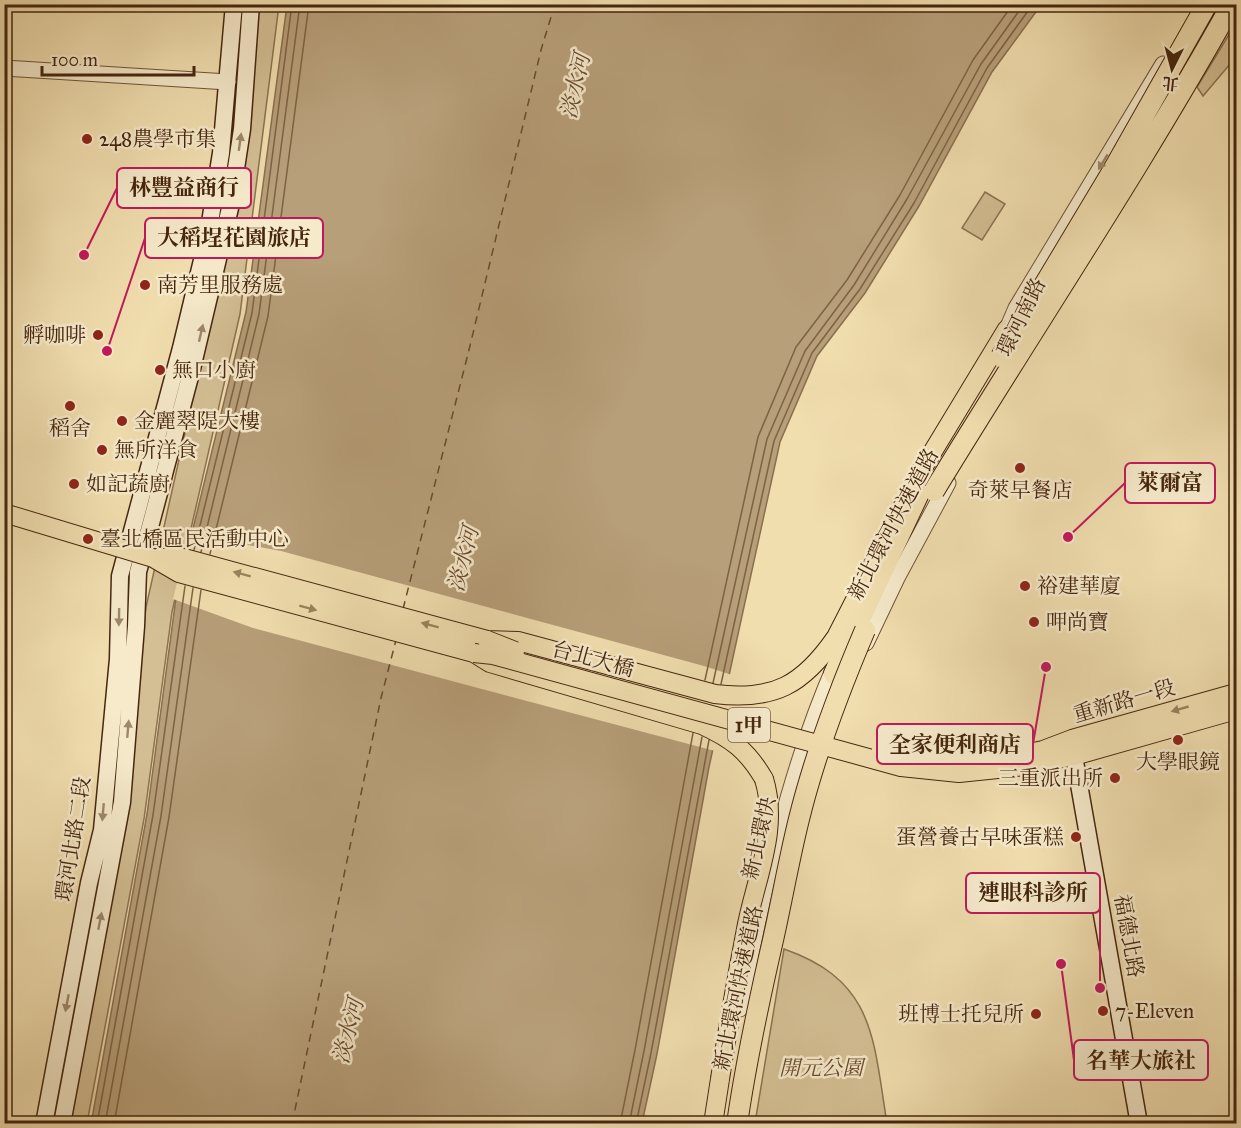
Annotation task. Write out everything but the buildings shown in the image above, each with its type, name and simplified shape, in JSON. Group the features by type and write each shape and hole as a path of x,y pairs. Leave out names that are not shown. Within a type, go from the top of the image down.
{"highway":[{"name":"新北環河快速道路","path":"834,674 922,487 1112,171 1207,4"},
{"path":"1007,329 1027,315 1128,159 1218,4"},
{"name":"新北環河快速道路","path":"736,1124 755,1018 799,819 822,740 865,630 934,491 1009,368 1130,180 1182,95 1232,4"},
{"name":"新北環快","path":"724,1124 744,1009 788,818 810,737 834,674"}],"main road":[{"name":"環河北路二段","path":"45,1124 87,894 102,830 118,659 120,576 181,348 208,235 221,153 234,4"},
{"name":"環河北路二段","path":"62,1124 122,802 138,572 191,373 230,208 242,129 251,4"},
{"path":"712,1124 747,922 769,831 769,795 764,779 741,747 729,738 702,725 490,663 480,646 518,641 692,689 734,697 770,693 803,676 821,660 836,637 921,471 1007,329"},
{"name":"台北大橋","path":"4,513 153,558 184,558 480,646 509,649 893,753 920,758 957,760 1025,760"},
{"name":"重新路一段","path":"1025,760 1072,739 1236,693"},
{"name":"重新路一段","path":"1025,760 1074,756 1236,710"},
{"name":"福德北路","path":"1074,756 1139,1124"}],"street":[{"name":"環河南路","path":"718,1124 741,1005 773,861 795,770 815,712 895,531 933,460 1004,347 1007,329 1016,308 1199,4"},
{"name":"環河南路","path":"743,1124 776,941 806,803 834,718 869,635 931,512 1002,392 1021,368 1028,342 1120,180 1226,4"},
{"path":"4,68 228,82"}],"green space":[{"path":"255,5 279,5 240,314 172,612 144,819 87,1123 66,1124 125,806 146,607 234,214"},
{"path":"1236,23 1236,57 1203,96 1197,87"},
{"path":"985,192 1005,204 982,240 962,228"},
{"name":"開元公園","path":"784,949 814,962 837,978 853,996 865,1017 873,1040 887,1123 755,1123"}],"water":[{"name":"淡水河","path":"287,5 1041,5 992,72 919,206 865,293 817,356 780,442 709,767 657,1054 642,1123 91,1124 147,814 176,598 246,312"}],"pier":[{"path":"189,534 281,551 732,675 715,751 253,628 173,599"}],"ferry route":[{"path":"403,609 468,354 541,50 555,4"},
{"path":"292,1124 381,698 396,640"}],"place":[{"name":"248農學市集","path":"87,139"},
{"name":"林豐益商行","path":"84,255"},
{"name":"南芳里服務處","path":"145,285"},
{"name":"孵咖啡","path":"98,335"},
{"name":"大稻埕花園旅店","path":"107,351"},
{"name":"無口小廚","path":"160,370"},
{"name":"稻舍","path":"70,406"},
{"name":"金麗翠隄大樓","path":"122,421"},
{"name":"無所洋食","path":"102,450"},
{"name":"奇萊早餐店","path":"1020,468"},
{"name":"如記蔬廚","path":"74,484"},
{"name":"萊爾富","path":"1068,537"},
{"name":"臺北橋區民活動中心","path":"88,539"},
{"name":"裕建華廈","path":"1025,586"},
{"name":"呷尚寶","path":"1034,622"},
{"name":"全家便利商店","path":"1046,667"},
{"name":"大學眼鏡","path":"1178,740"},
{"name":"三重派出所","path":"1115,778"},
{"name":"蛋營養古早味蛋糕","path":"1076,837"},
{"name":"名華大旅社","path":"1061,964"},
{"name":"連眼科診所","path":"1100,988"},
{"name":"7-Eleven","path":"1103,1011"},
{"name":"班博士托兒所","path":"1036,1014"}]}
